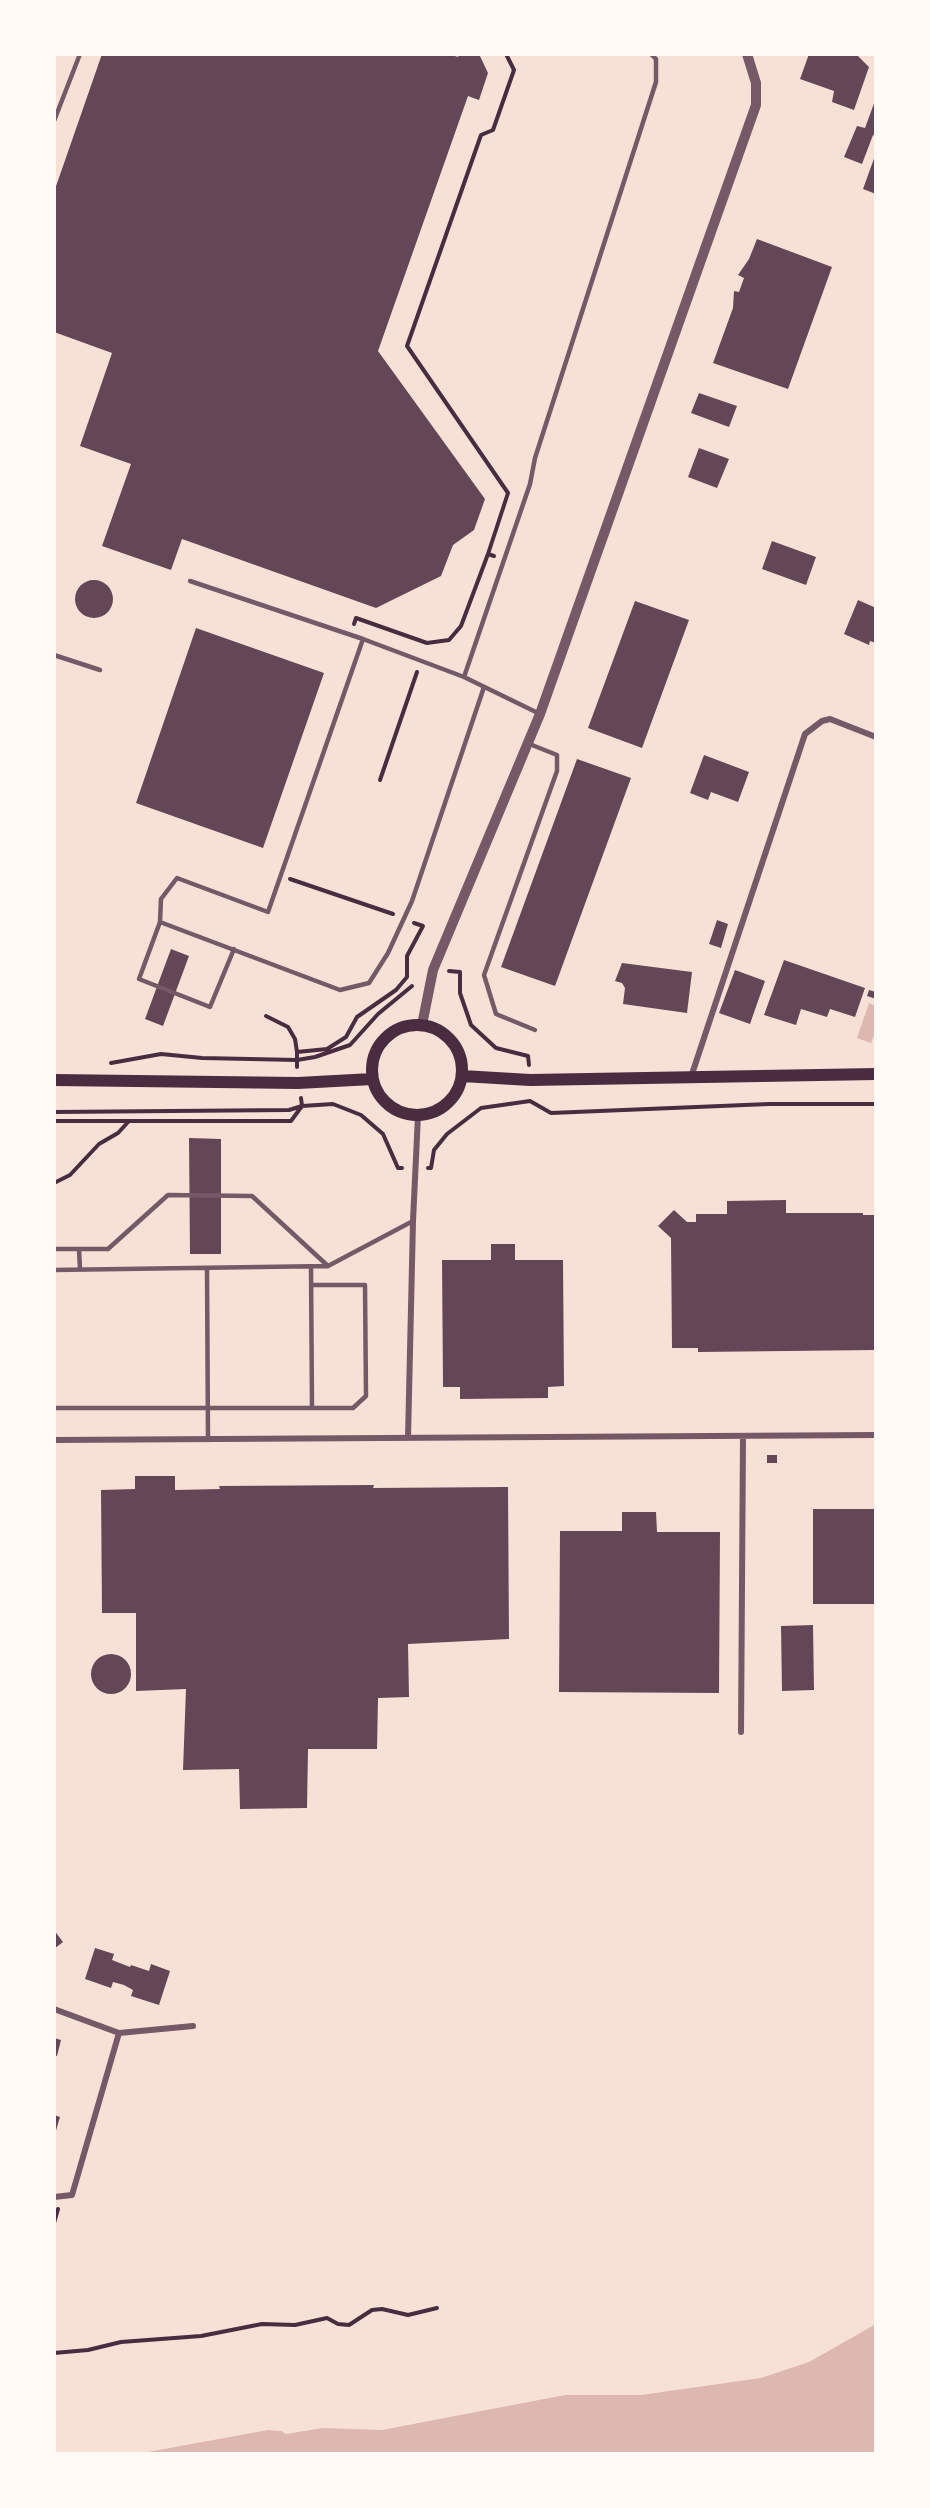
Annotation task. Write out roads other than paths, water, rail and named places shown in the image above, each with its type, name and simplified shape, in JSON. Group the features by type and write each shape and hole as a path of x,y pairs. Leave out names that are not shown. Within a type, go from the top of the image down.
{"main road":[{"path":"422,1024 436,1028 448,1036 457,1048 462,1061 462,1076 459,1088 442,1107 431,1113 418,1115 403,1113 389,1105 378,1094 372,1079 372,1065 375,1051 383,1039 401,1028 422,1024"},
{"path":"462,1076 530,1080 876,1074"},
{"path":"54,1080 298,1083 372,1079"}],"street":[{"path":"422,1024 433,970 540,714 756,105 756,83 747,54"},
{"path":"691,1077 806,734 822,721 830,719 876,737"},
{"path":"408,1438 418,1115"},
{"path":"54,1440 876,1435"},
{"path":"741,1732 743,1436"},
{"path":"54,2009 119,2033 194,2026"},
{"path":"54,2197 72,2194 119,2033"}],"lane":[{"path":"54,121 80,54"},
{"path":"464,677 530,484 535,458 656,82 656,59 651,54"},
{"path":"190,581 363,639 464,677 540,714"},
{"path":"234,949 210,1007 139,979 160,922 161,899 177,878 268,912 363,639"},
{"path":"54,655 100,670"},
{"path":"160,922 340,990 369,983 388,953 404,918 484,687"},
{"path":"527,743 557,755 557,771 484,975 496,1014 535,1030"},
{"path":"54,1250 108,1249 168,1196 252,1196 328,1266"},
{"path":"54,1270 328,1266 413,1221"},
{"path":"79,1249 80,1269"},
{"path":"311,1267 312,1408"},
{"path":"207,1268 208,1440"},
{"path":"54,1408 352,1408 366,1396 365,1285 311,1285"}]}
